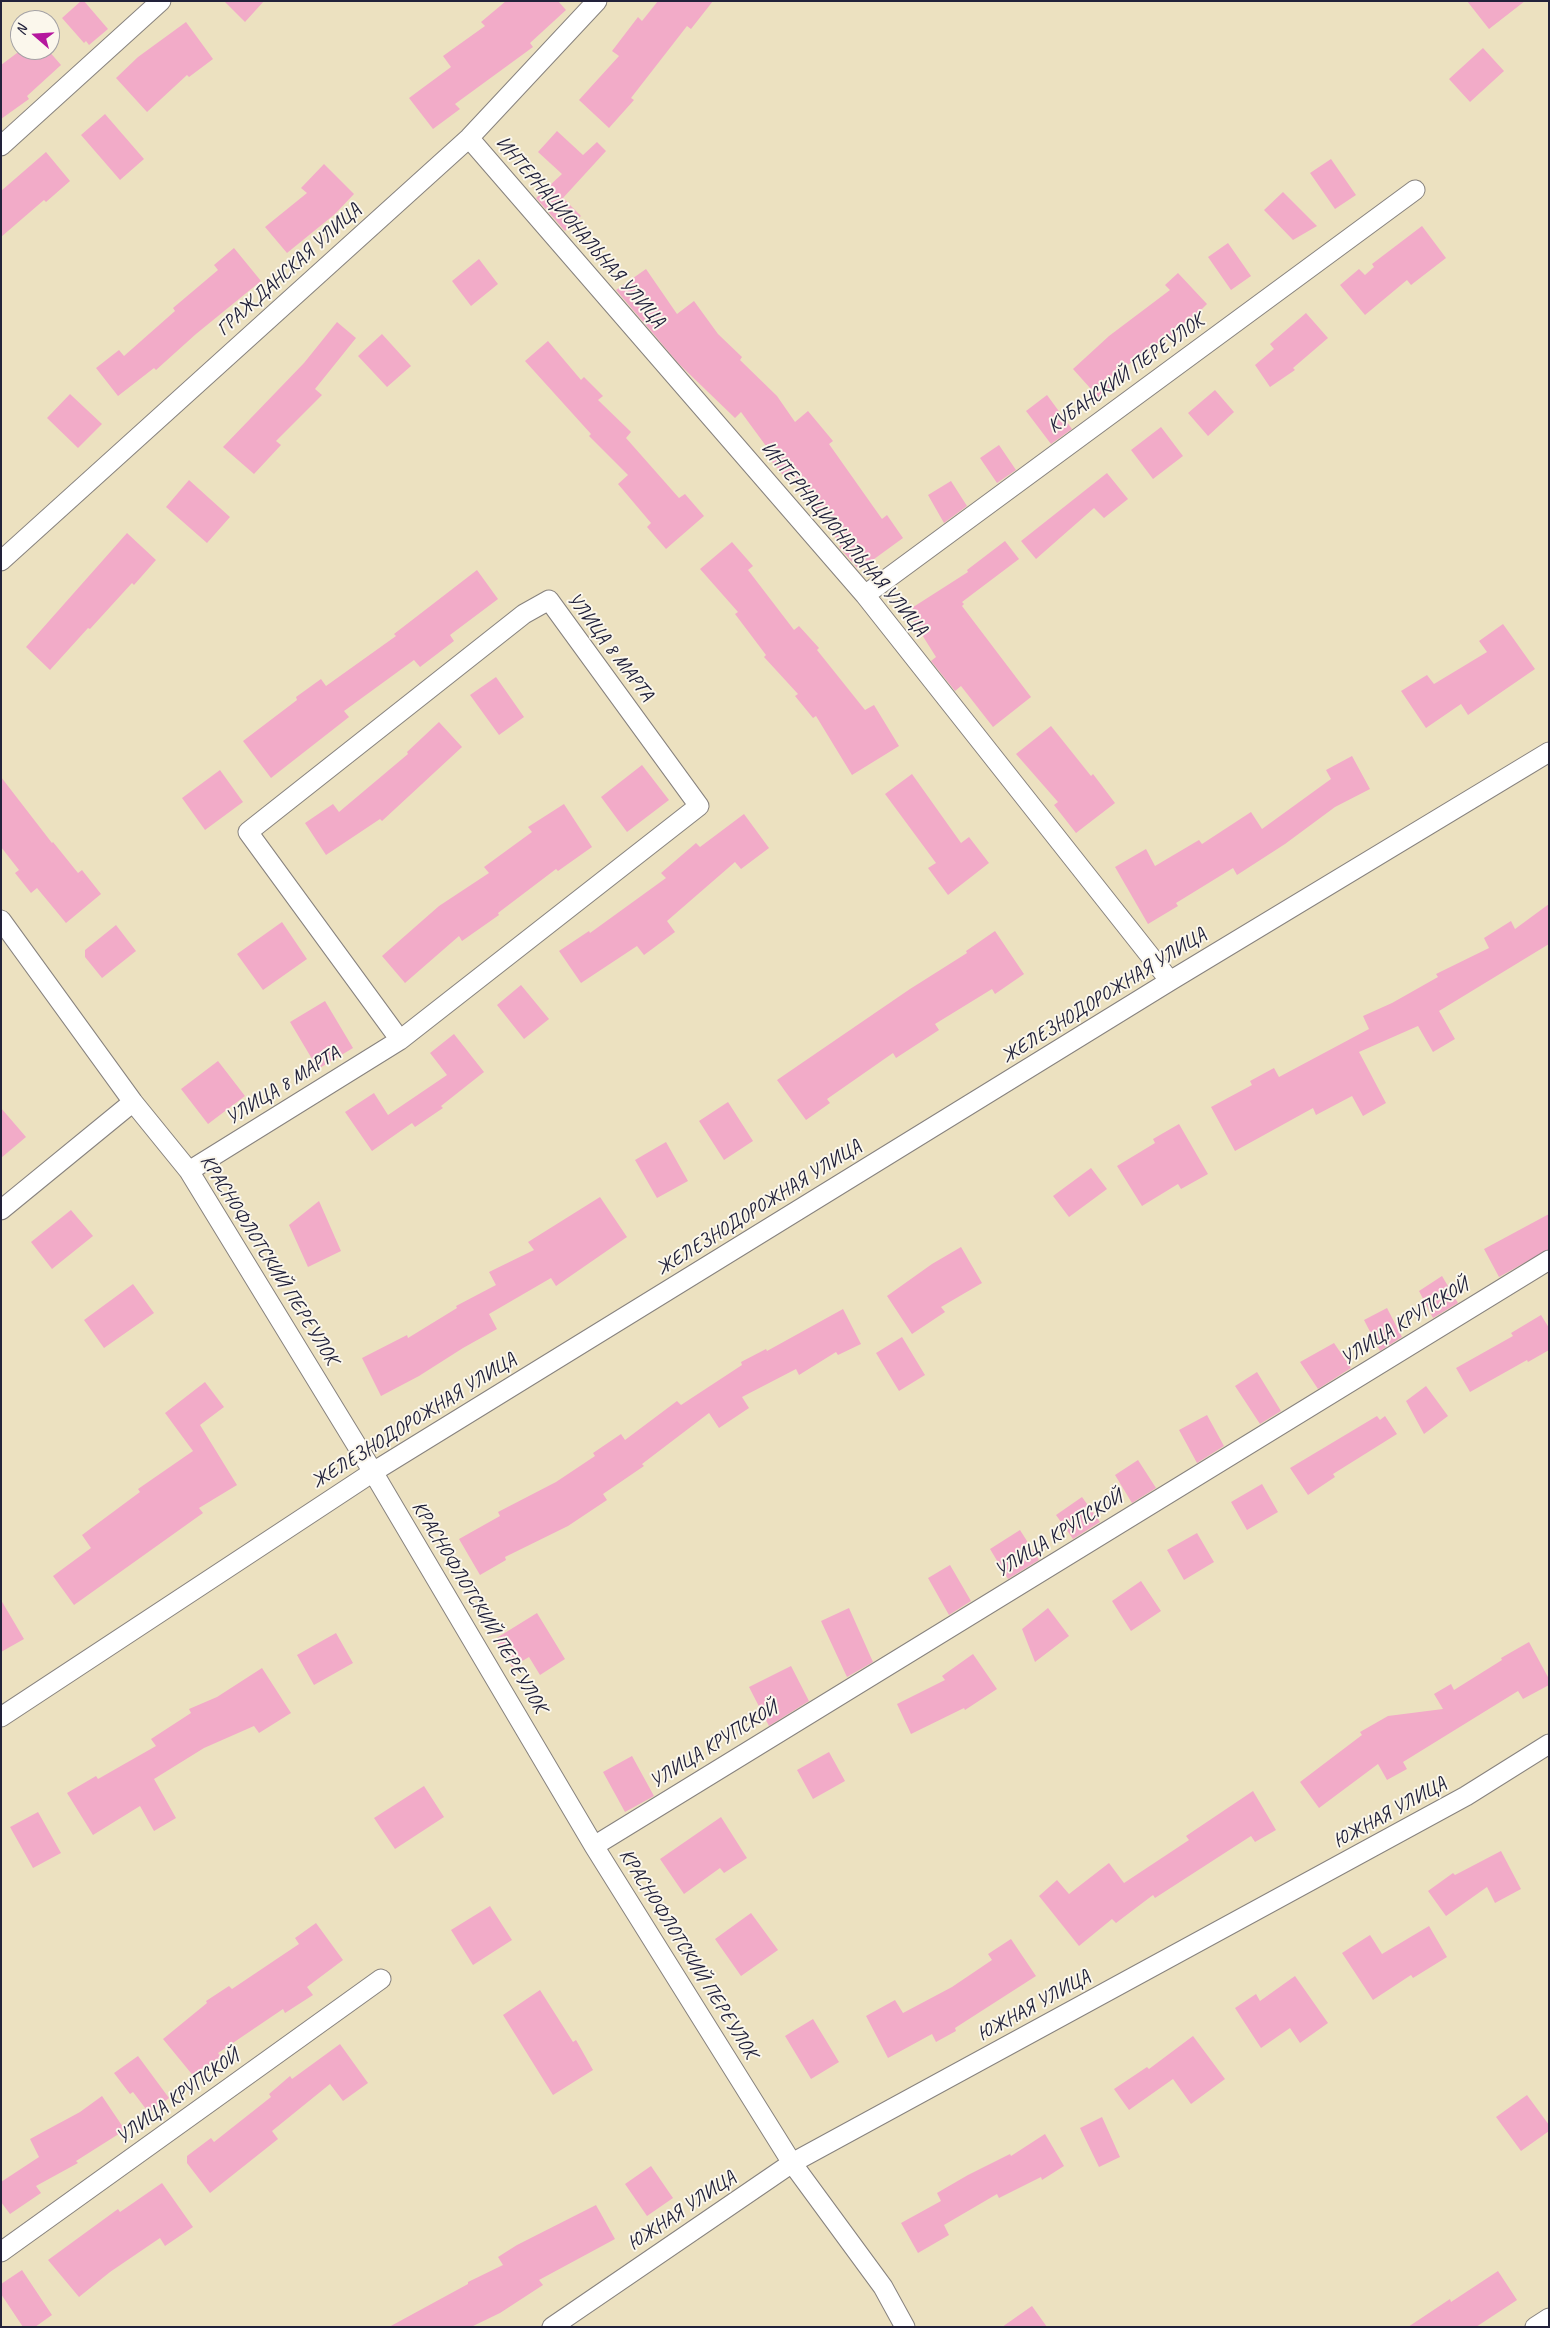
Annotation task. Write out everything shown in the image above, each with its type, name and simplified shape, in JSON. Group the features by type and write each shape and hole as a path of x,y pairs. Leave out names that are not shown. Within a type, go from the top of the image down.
{"street":[{"path":"1,146 161,1"},
{"name":"ГРАЖДАНСКАЯ УЛИЦА","path":"1,561 469,138 597,1"},
{"name":"ИНТЕРНАЦИОНАЛЬНАЯ УЛИЦА","path":"469,138 865,595 1170,981"},
{"name":"КУБАНСКИЙ ПЕРЕУЛОК","path":"865,595 1415,190"},
{"name":"УЛИЦА 8 МАРТА","path":"189,1170 400,1040 699,806 549,600 524,614 248,832 400,1040"},
{"name":"ЖЕЛЕЗНОДОРОЖНАЯ УЛИЦА","path":"1,1717 373,1472 1170,981 1549,752"},
{"name":"КРАСНОФЛОТСКИЙ ПЕРЕУЛОК","path":"1,920 133,1102 189,1170 373,1472 594,1846 792,2163 883,2287 905,2327"},
{"path":"1,1210 133,1102"},
{"name":"УЛИЦА КРУПСКОЙ","path":"594,1846 1549,1260"},
{"name":"ЮЖНАЯ УЛИЦА","path":"552,2327 792,2163 1466,1796 1549,1744"},
{"name":"УЛИЦА КРУПСКОЙ","path":"1,2252 381,1979"},
{"path":"1535,2327 1549,2318"}],"building":[{"path":"81,1 84,1 108,29 89,45 86,41 84,43 62,18"},
{"path":"224,1 264,1 245,22"},
{"path":"506,1 558,1 566,10 530,43 533,47 455,104 460,109 433,129 409,98 451,67 443,56 485,26 481,22"},
{"path":"658,1 713,1 691,29 687,26 631,98 634,100 609,128 579,100 619,56 612,51 638,17 642,21"},
{"path":"1467,1 1525,1 1489,29"},
{"path":"186,22 213,59 189,77 187,75 147,112 116,78 138,57"},
{"path":"1483,48 1504,71 1470,102 1449,79"},
{"path":"10,58 10,60 57,60 61,65 27,96 29,99 1,119 1,65"},
{"path":"105,114 144,159 120,180 81,135"},
{"path":"557,131 583,155 597,142 606,151 563,198 581,216 565,231 536,198 562,174 538,152"},
{"path":"46,152 70,181 46,202 44,200 1,237 1,191"},
{"path":"1331,159 1356,195 1335,209 1310,173"},
{"path":"324,164 354,194 335,214 287,253 265,227 307,193 301,188"},
{"path":"1283,192 1317,226 1293,240 1264,210"},
{"path":"1422,226 1446,258 1411,285 1407,280 1365,315 1340,285 1359,269 1365,275 1374,267 1372,264"},
{"path":"1228,243 1251,276 1231,290 1208,257"},
{"path":"234,248 261,281 196,334 156,370 154,368 118,396 96,368 119,350 124,356 175,311 173,308 218,270 214,265"},
{"path":"479,259 498,284 471,306 452,281"},
{"path":"646,269 677,314 694,301 718,334 742,357 740,360 777,396 795,422 808,411 833,441 829,444 882,519 887,515 903,538 859,570 839,547 841,545 792,475 787,480 762,450 766,446 741,412 735,418 679,364 616,290"},
{"path":"1178,273 1207,304 1184,327 1140,359 1138,357 1119,372 1122,376 1099,398 1073,369 1109,336 1170,290 1165,285"},
{"path":"1306,313 1328,338 1293,368 1295,370 1270,387 1255,365 1274,349 1270,344"},
{"path":"337,322 356,338 315,389 322,395 276,441 281,445 254,474 223,447 304,363"},
{"path":"382,334 411,366 387,387 358,356"},
{"path":"548,341 581,380 584,377 603,396 598,400 631,432 626,438 679,498 685,494 704,516 666,549 647,527 651,523 618,484 628,475 589,436 591,434 525,361"},
{"path":"1215,390 1234,412 1208,436 1188,413"},
{"path":"70,394 102,424 78,448 47,418"},
{"path":"1047,395 1072,429 1051,444 1026,411"},
{"path":"1161,427 1183,456 1153,479 1131,450"},
{"path":"999,445 1016,470 997,483 980,458"},
{"path":"1107,473 1128,499 1104,518 1094,508 1036,559 1021,541"},
{"path":"189,480 230,517 207,543 166,507"},
{"path":"951,481 967,506 944,523 928,495"},
{"path":"127,533 156,560 90,629 88,628 50,670 26,647"},
{"path":"1005,541 1019,559 962,602 964,604 962,606 1031,697 993,727 961,686 955,691 931,661 936,657 907,611 968,572 967,570"},
{"path":"732,542 753,566 748,570 794,630 799,626 819,648 817,650 865,710 874,705 899,746 852,775 816,716 813,718 795,696 798,694 764,657 766,655 735,614 738,612 700,569"},
{"path":"477,570 498,599 450,635 454,641 420,667 414,660 344,711 349,717 271,778 243,741 297,700 296,697 321,679 326,686 396,636 394,634"},
{"path":"1503,624 1535,669 1468,715 1461,704 1426,728 1401,691 1427,675 1434,684 1487,652 1479,641"},
{"path":"496,677 524,717 499,735 470,695"},
{"path":"439,722 462,747 382,821 380,819 326,855 305,823 333,804 339,812 408,754 407,752"},
{"path":"1051,726 1091,776 1093,774 1115,803 1076,833 1054,805 1058,802 1016,754"},
{"path":"1352,756 1370,789 1335,807 1285,844 1237,875 1233,868 1176,903 1178,906 1148,924 1115,867 1146,849 1155,866 1199,840 1202,844 1251,812 1262,829 1331,779 1326,770"},
{"path":"642,765 669,800 627,832 601,797"},
{"path":"220,770 243,802 205,830 182,798"},
{"path":"912,774 961,843 969,837 989,863 948,895 928,868 936,863 885,794"},
{"path":"1,777 52,843 78,873 82,870 101,894 66,923 37,888 31,893 15,873 19,870 1,847"},
{"path":"564,804 592,847 558,871 556,869 498,913 499,915 462,941 459,936 405,983 382,956 439,906 489,873 484,867 532,832 528,827"},
{"path":"744,814 769,848 741,869 735,862 667,921 675,932 644,955 637,946 581,983 559,951 589,931 590,933 666,878 661,873 696,843 700,847"},
{"path":"1549,904 1549,944 1439,1011 1455,1039 1433,1052 1418,1026 1359,1052 1386,1103 1363,1116 1352,1096 1316,1115 1313,1108 1235,1151 1211,1107 1252,1085 1250,1081 1274,1068 1279,1077 1369,1029 1363,1016 1392,1003 1438,977 1436,974 1489,948 1484,938 1511,921 1515,929"},
{"path":"282,922 307,959 263,990 237,954"},
{"path":"116,925 136,951 102,978 85,957 85,950"},
{"path":"995,931 1024,974 995,994 992,989 935,1024 939,1030 896,1058 893,1053 827,1099 830,1103 806,1120 777,1080 910,989 967,953 966,951"},
{"path":"521,985 549,1019 524,1039 497,1005"},
{"path":"325,1001 353,1048 318,1069 290,1022"},
{"path":"454,1034 484,1072 441,1106 443,1108 415,1127 412,1123 372,1151 345,1112 374,1093 388,1115 447,1075 430,1053"},
{"path":"218,1061 245,1096 208,1124 181,1089"},
{"path":"728,1102 753,1141 724,1160 699,1121"},
{"path":"1,1108 26,1137 1,1158"},
{"path":"1179,1124 1208,1174 1181,1189 1178,1184 1142,1206 1117,1166 1155,1143 1153,1139"},
{"path":"666,1142 688,1181 657,1198 635,1160"},
{"path":"1091,1168 1107,1189 1069,1217 1053,1196"},
{"path":"600,1197 627,1237 556,1286 551,1278 489,1314 497,1329 419,1376 381,1396 362,1358 407,1335 408,1338 457,1308 456,1306 496,1285 489,1272 534,1250 528,1242"},
{"path":"319,1201 341,1251 308,1267 289,1225"},
{"path":"71,1210 93,1236 52,1269 31,1242"},
{"path":"1549,1214 1549,1249 1499,1277 1484,1249"},
{"path":"961,1247 982,1283 941,1307 945,1312 912,1334 887,1296 932,1264"},
{"path":"1442,1276 1458,1303 1433,1318 1419,1291"},
{"path":"133,1284 154,1313 104,1348 84,1320"},
{"path":"1387,1308 1402,1337 1380,1351 1364,1320"},
{"path":"843,1309 861,1344 838,1355 836,1352 799,1375 796,1369 742,1397 749,1408 719,1428 709,1413 642,1464 644,1466 603,1494 607,1500 568,1526 505,1557 506,1560 480,1575 459,1539 500,1516 498,1512 556,1482 595,1456 593,1453 621,1434 625,1440 677,1401 681,1405 742,1365 741,1362 766,1349 767,1351"},
{"path":"1541,1315 1549,1328 1549,1350 1470,1392 1456,1368 1513,1336 1511,1333"},
{"path":"902,1337 925,1375 899,1391 876,1353"},
{"path":"1334,1343 1351,1368 1318,1389 1300,1362"},
{"path":"1257,1372 1281,1411 1260,1424 1235,1386"},
{"path":"205,1382 224,1407 200,1425 237,1485 199,1508 203,1513 74,1605 53,1576 91,1548 82,1535 140,1492 138,1489 193,1451 165,1413"},
{"path":"1426,1386 1448,1416 1424,1434 1406,1401"},
{"path":"1207,1415 1224,1446 1197,1463 1179,1430"},
{"path":"1377,1416 1380,1420 1385,1416 1397,1434 1333,1474 1335,1477 1308,1495 1290,1468"},
{"path":"1138,1460 1156,1488 1132,1503 1115,1475"},
{"path":"1262,1484 1278,1512 1247,1530 1231,1502"},
{"path":"1082,1497 1100,1522 1073,1539 1056,1515"},
{"path":"1020,1530 1039,1560 1008,1579 990,1549"},
{"path":"1197,1533 1214,1562 1184,1580 1167,1550"},
{"path":"950,1565 971,1601 949,1615 928,1578"},
{"path":"1141,1581 1161,1611 1131,1631 1112,1601"},
{"path":"1,1600 24,1639 1,1652"},
{"path":"849,1608 873,1662 847,1677 821,1621"},
{"path":"1048,1608 1069,1636 1035,1662 1022,1629"},
{"path":"537,1613 565,1659 540,1675 529,1657 512,1667 495,1639"},
{"path":"336,1633 353,1663 314,1685 297,1655"},
{"path":"1529,1642 1549,1679 1549,1685 1523,1699 1518,1691 1403,1762 1407,1769 1387,1780 1378,1764 1319,1808 1300,1782 1362,1735 1360,1732 1388,1716 1443,1709 1434,1694 1451,1684 1454,1690 1502,1660 1501,1658"},
{"path":"973,1654 997,1689 965,1710 964,1708 911,1734 897,1704 945,1680 942,1676"},
{"path":"791,1666 809,1701 769,1726 749,1687"},
{"path":"262,1668 291,1713 259,1733 254,1726 204,1748 154,1779 176,1818 154,1831 140,1806 93,1835 67,1793 96,1776 98,1779 156,1746 151,1739 191,1713 189,1709 217,1697"},
{"path":"829,1752 845,1781 813,1799 797,1770"},
{"path":"632,1756 654,1796 625,1812 603,1772"},
{"path":"424,1786 444,1817 395,1849 374,1818"},
{"path":"1253,1791 1276,1830 1255,1842 1251,1836 1155,1898 1153,1895 1116,1923 1112,1919 1079,1946 1039,1896 1057,1880 1069,1894 1109,1863 1124,1883 1189,1840 1186,1836"},
{"path":"38,1812 61,1853 33,1868 10,1827"},
{"path":"721,1817 747,1858 724,1873 720,1868 684,1894 660,1859"},
{"path":"1501,1851 1521,1889 1495,1903 1487,1887 1446,1916 1428,1891 1453,1873 1455,1875"},
{"path":"490,1906 512,1940 473,1965 451,1930"},
{"path":"751,1913 778,1950 741,1976 715,1939"},
{"path":"316,1923 343,1960 307,1987 313,1995 285,2013 283,2009 218,2053 221,2057 195,2078 163,2039 207,2003 206,2001 229,1986 232,1989 299,1944 295,1938"},
{"path":"1429,1926 1447,1957 1413,1978 1411,1975 1373,2000 1342,1953 1370,1935 1382,1954"},
{"path":"1011,1939 1036,1976 955,2028 956,2031 936,2042 932,2034 888,2058 866,2016 895,2000 903,2013 952,1987 992,1960 988,1954"},
{"path":"1295,1976 1328,2023 1300,2043 1290,2028 1261,2048 1235,2008 1256,1994 1260,2001"},
{"path":"540,1990 573,2042 576,2040 593,2070 553,2095 503,2015"},
{"path":"813,2019 839,2062 811,2079 785,2036"},
{"path":"1193,2036 1225,2079 1191,2104 1173,2079 1129,2110 1114,2089 1147,2067 1149,2069"},
{"path":"340,2044 368,2083 343,2101 330,2084 272,2131 278,2139 210,2193 187,2163 187,2156 211,2138 214,2142 271,2097 269,2094 290,2076 292,2079"},
{"path":"138,2056 169,2098 149,2113 133,2092 130,2094 114,2073"},
{"path":"1527,2095 1549,2125 1549,2131 1521,2151 1496,2117"},
{"path":"102,2096 125,2130 76,2161 78,2163 36,2186 41,2193 10,2214 1,2202 1,2182 39,2157 30,2139 80,2112"},
{"path":"1102,2117 1120,2157 1099,2167 1080,2128"},
{"path":"1045,2134 1064,2166 1042,2180 1041,2177 999,2198 997,2194 944,2225 949,2235 918,2253 901,2223 941,2201 937,2193 1010,2154 1011,2156"},
{"path":"651,2166 673,2198 647,2216 625,2184"},
{"path":"162,2183 193,2227 165,2246 160,2238 110,2272 79,2297 48,2260 118,2209 120,2212"},
{"path":"596,2205 615,2239 539,2280 543,2285 500,2313 471,2327 389,2327 468,2284 468,2282 503,2265 498,2257 517,2245"},
{"path":"22,2270 52,2315 35,2327 23,2327 1,2294 1,2284"},
{"path":"1498,2271 1517,2300 1476,2327 1408,2327 1450,2299 1451,2302"},
{"path":"1032,2306 1047,2327 1002,2327"}]}
